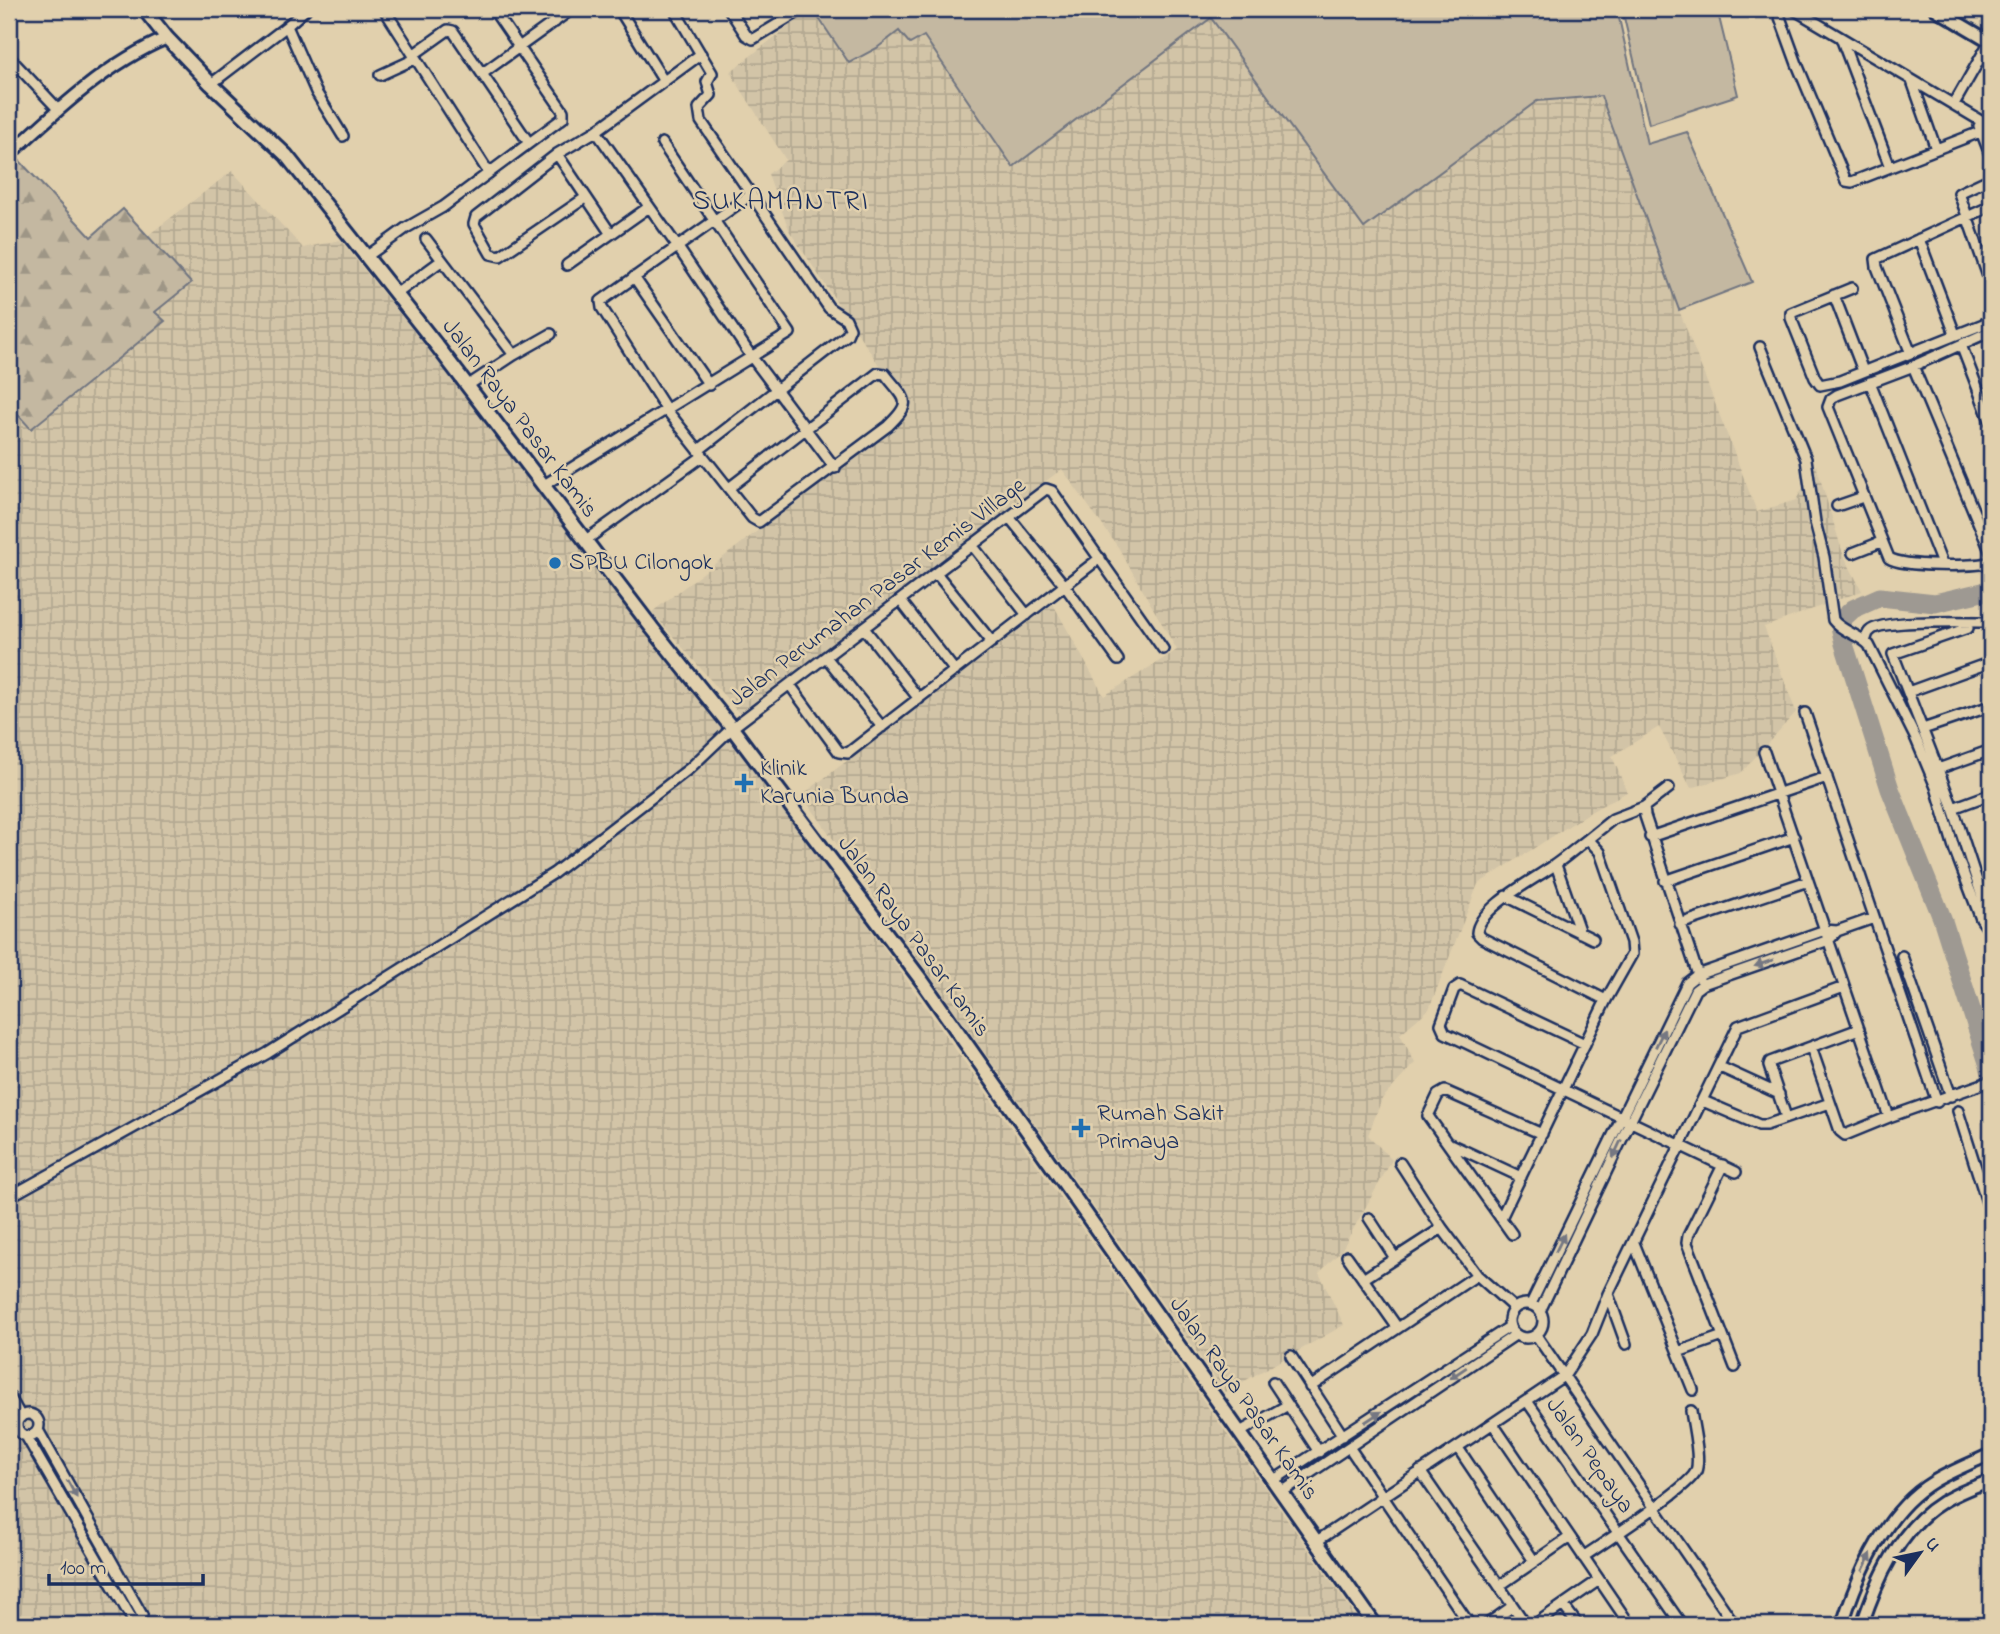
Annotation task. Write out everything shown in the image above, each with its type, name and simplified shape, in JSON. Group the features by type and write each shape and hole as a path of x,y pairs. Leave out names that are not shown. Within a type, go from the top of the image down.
{"main road":[{"name":"Jalan Raya Pasar Kamis","path":"144,9 167,38 211,84 286,155 732,728 922,981 1375,1625"}],"street":[{"path":"211,84 306,9"},
{"path":"384,9 489,173"},
{"path":"366,257 406,228 443,207 561,120 564,113 493,9"},
{"path":"546,9 555,22"},
{"path":"483,73 572,9"},
{"path":"619,9 663,79"},
{"path":"586,540 701,453 847,335 850,328 846,319 830,308 701,121 699,108 711,95 707,82 712,73 674,9"},
{"path":"729,9 746,35 753,39 799,9"},
{"path":"1777,9 1843,178 1852,182 1980,132"},
{"path":"1793,9 1991,128"},
{"path":"1935,9 1991,41 1954,104"},
{"path":"287,26 316,92 343,135"},
{"path":"380,75 415,59 450,30 483,73 529,143"},
{"path":"9,155 58,110 137,53 167,38"},
{"path":"1841,38 1890,167"},
{"path":"586,198 500,256 491,254 474,224 476,216 557,154 596,131 663,79 701,54"},
{"path":"9,57 58,110"},
{"path":"1912,81 1936,149"},
{"path":"1977,120 1991,157"},
{"path":"596,131 751,356 835,468"},
{"path":"544,485 790,333 662,143"},
{"path":"557,154 611,234"},
{"path":"1991,178 1959,193 1991,285"},
{"path":"729,488 878,373 885,374 905,400 904,411 835,468 759,522 752,518 666,409 601,304 634,277 752,194"},
{"path":"1910,351 1877,267 1877,259 1991,206"},
{"path":"567,265 649,207"},
{"path":"426,239 513,355"},
{"path":"1919,239 1955,334"},
{"path":"396,294 441,261"},
{"path":"634,277 709,385"},
{"path":"1852,288 1791,313 1790,317 1815,378 1820,384 1828,385 1991,321"},
{"path":"1834,295 1863,371"},
{"path":"1991,331 1913,366 1837,395 1831,399 1828,407 1889,558 1894,561 1977,566 1991,562"},
{"path":"467,386 513,355 551,334"},
{"path":"1961,345 1991,423"},
{"path":"1760,346 1806,459 1815,522 1824,556 1830,612 1838,626 1865,641 1921,751 1937,787 1949,836 1981,919 1991,933"},
{"path":"1913,366 1991,553"},
{"path":"1870,382 1942,564"},
{"name":"Jalan Perumahan Pasar Kemis Village","path":"9,1197 268,1053 554,873 691,768 732,728 1046,489 1052,491 1100,558"},
{"path":"1837,506 1863,497"},
{"path":"1009,517 1065,586 1118,660"},
{"path":"1853,553 1881,542"},
{"path":"972,545 1027,615"},
{"path":"790,685 839,752 845,754 1100,558 1163,649"},
{"path":"936,573 992,642"},
{"path":"900,600 955,671"},
{"path":"1865,641 1870,631 1895,623 1991,622"},
{"path":"864,628 919,699"},
{"path":"1968,628 1893,654 1953,808 1991,921"},
{"path":"826,657 882,727"},
{"path":"1908,692 1991,662"},
{"path":"1923,729 1991,706"},
{"path":"1805,713 1937,1102"},
{"path":"1938,769 1991,750"},
{"path":"1765,752 1889,1116"},
{"path":"1650,837 1827,777"},
{"path":"1606,1000 1482,938 1477,933 1480,922 1506,896 1556,865 1613,819 1644,807 1669,788"},
{"path":"1953,808 1991,796"},
{"path":"1644,807 1650,837 1697,975 1703,984"},
{"path":"1665,881 1794,837"},
{"path":"1501,1218 1633,949 1600,852 1588,839"},
{"path":"1556,865 1580,933"},
{"path":"1680,924 1808,881"},
{"path":"1506,896 1593,939"},
{"path":"1540,1311 1531,1304 1514,1308 1509,1317 1512,1331 1525,1339 1536,1335 1543,1324 1540,1311 1688,983 1697,975 1825,930 1837,930 1874,918"},
{"path":"1531,1304 1695,990 1703,984 1829,940 1837,930"},
{"path":"1902,956 1951,1096"},
{"path":"1585,1044 1461,985 1454,989 1441,1024 1445,1033 1736,1172"},
{"path":"1317,1541 1565,1375 1592,1334 1608,1294 1738,1026 1844,987"},
{"path":"1786,1117 1770,1062 1858,1029"},
{"path":"1811,1046 1840,1131 1845,1135 1889,1116 1937,1102 1991,1081"},
{"path":"1720,1067 1779,1094"},
{"path":"1512,1234 1428,1117 1438,1095 1443,1091 1542,1134"},
{"path":"1703,1101 1759,1125 1830,1103"},
{"path":"1958,1111 1991,1215"},
{"path":"1449,1144 1521,1177"},
{"path":"1399,1163 1477,1275 1514,1308"},
{"path":"1723,1165 1687,1243 1735,1367"},
{"path":"1369,1218 1395,1258"},
{"path":"1363,1279 1442,1228"},
{"path":"1634,1243 1693,1390"},
{"path":"1347,1256 1397,1327"},
{"path":"1310,1387 1477,1275"},
{"path":"1608,1294 1626,1344"},
{"path":"1274,1480 1512,1331"},
{"path":"1282,1492 1512,1331"},
{"path":"1536,1335 1735,1625"},
{"path":"1678,1352 1723,1336"},
{"path":"1291,1356 1343,1436"},
{"path":"1273,1382 1323,1449 1333,1457"},
{"path":"9,1396 21,1417"},
{"name":"Jalan Pepaya","path":"1527,1401 1682,1625"},
{"path":"1240,1432 1288,1405"},
{"path":"1583,1557 1694,1476 1697,1468 1691,1412"},
{"path":"30,1414 35,1416 38,1430 142,1615 140,1622 133,1621 18,1434 18,1421 21,1417 30,1414"},
{"path":"1493,1424 1630,1625"},
{"path":"18,1434 31,1436 38,1430"},
{"path":"1349,1447 1470,1625"},
{"path":"1458,1448 1534,1561"},
{"path":"1842,1625 1852,1594 1874,1546 1900,1511 1930,1483 1991,1454"},
{"path":"1420,1471 1526,1625"},
{"path":"1862,1625 1886,1564 1911,1530 1940,1503 1991,1480"},
{"path":"1499,1586 1570,1537"},
{"path":"1534,1625 1599,1580"},
{"path":"1563,1605 1578,1625"},
{"path":"1486,1625 1513,1606"}],"shaded area":[{"path":"807,12 816,14 849,63 877,48 900,30 924,35 1013,167 1211,18 1364,228 1537,101 1601,96 1679,310 1757,512 1796,500 1816,465 1843,554 1862,591 1764,627 1796,712 1741,773 1691,788 1659,727 1612,756 1627,792 1592,811 1478,884 1429,1009 1400,1034 1415,1063 1382,1099 1368,1135 1392,1160 1341,1251 1319,1273 1344,1325 1225,1392 802,795 1053,604 1104,696 1177,650 1118,547 1062,469 739,713 652,612 911,413 790,232 768,174 786,160 730,72"},
{"path":"232,171 303,248 340,240 457,385 785,808 1362,1625 9,1625 9,405 32,429 164,320 155,312 191,283 147,236"}],"green space":[{"path":"823,9 1617,9 1647,144 1687,132 1752,282 1679,310 1601,96 1537,101 1364,228 1211,18 1013,167 924,36 910,44 899,31 877,48 849,63 816,14"},
{"path":"1622,9 1717,9 1738,95 1649,124"},
{"path":"18,159 91,237 123,209 191,283 155,312 165,321 31,429 9,405 9,168"}],"waterway":[{"path":"1991,590 1935,603 1880,597 1853,609 1839,622 1890,789 1942,918 1991,1072"}],"place":[{"name":"SPBU Cilongok","path":"555,563"},
{"name":"Klinik Karunia Bunda","path":"744,783"},
{"name":"Rumah Sakit Primaya","path":"1081,1128"}],"district":[{"name":"SUKAMANTRI","path":"781,202"}]}
